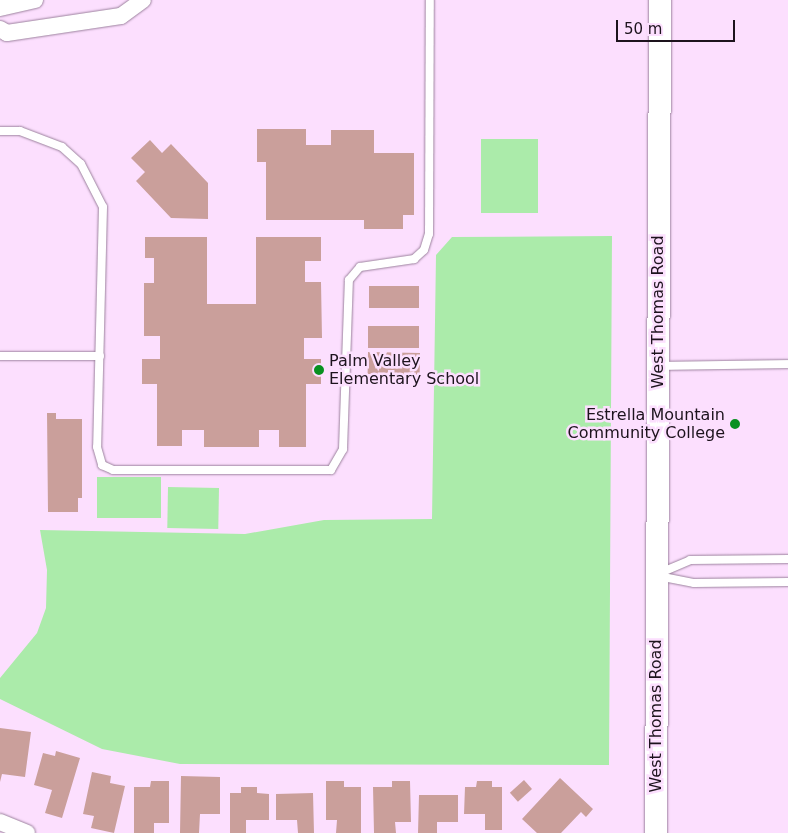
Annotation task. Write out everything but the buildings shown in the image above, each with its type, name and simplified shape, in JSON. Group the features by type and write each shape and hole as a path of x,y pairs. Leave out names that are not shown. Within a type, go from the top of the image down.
{"main road":[{"name":"West Thomas Road","path":"656,833 660,0"}],"street":[{"path":"0,8 35,0"},
{"path":"0,29 7,33 121,16 143,0"},
{"path":"0,822 27,833"}],"lane":[{"path":"0,131 20,130 62,147 81,164 103,207 98,447 102,465 113,470 331,470 343,450 349,280 360,267 414,259 424,250 429,234 430,0"},
{"path":"0,356 100,356"},
{"path":"658,367 788,364"},
{"path":"656,575 690,560 788,559"},
{"path":"656,575 694,583 788,582"}],"green space":[{"path":"481,139 538,139 538,213 481,213"},
{"path":"612,236 609,765 180,764 102,749 0,699 0,678 37,633 46,608 47,570 40,530 245,534 324,520 432,519 436,255 452,237"},
{"path":"97,477 161,477 161,518 97,518"},
{"path":"168,487 219,488 218,529 167,528"}],"place":[{"name":"Palm Valley Elementary School","path":"319,370"},
{"name":"Estrella Mountain Community College","path":"735,424"}]}
